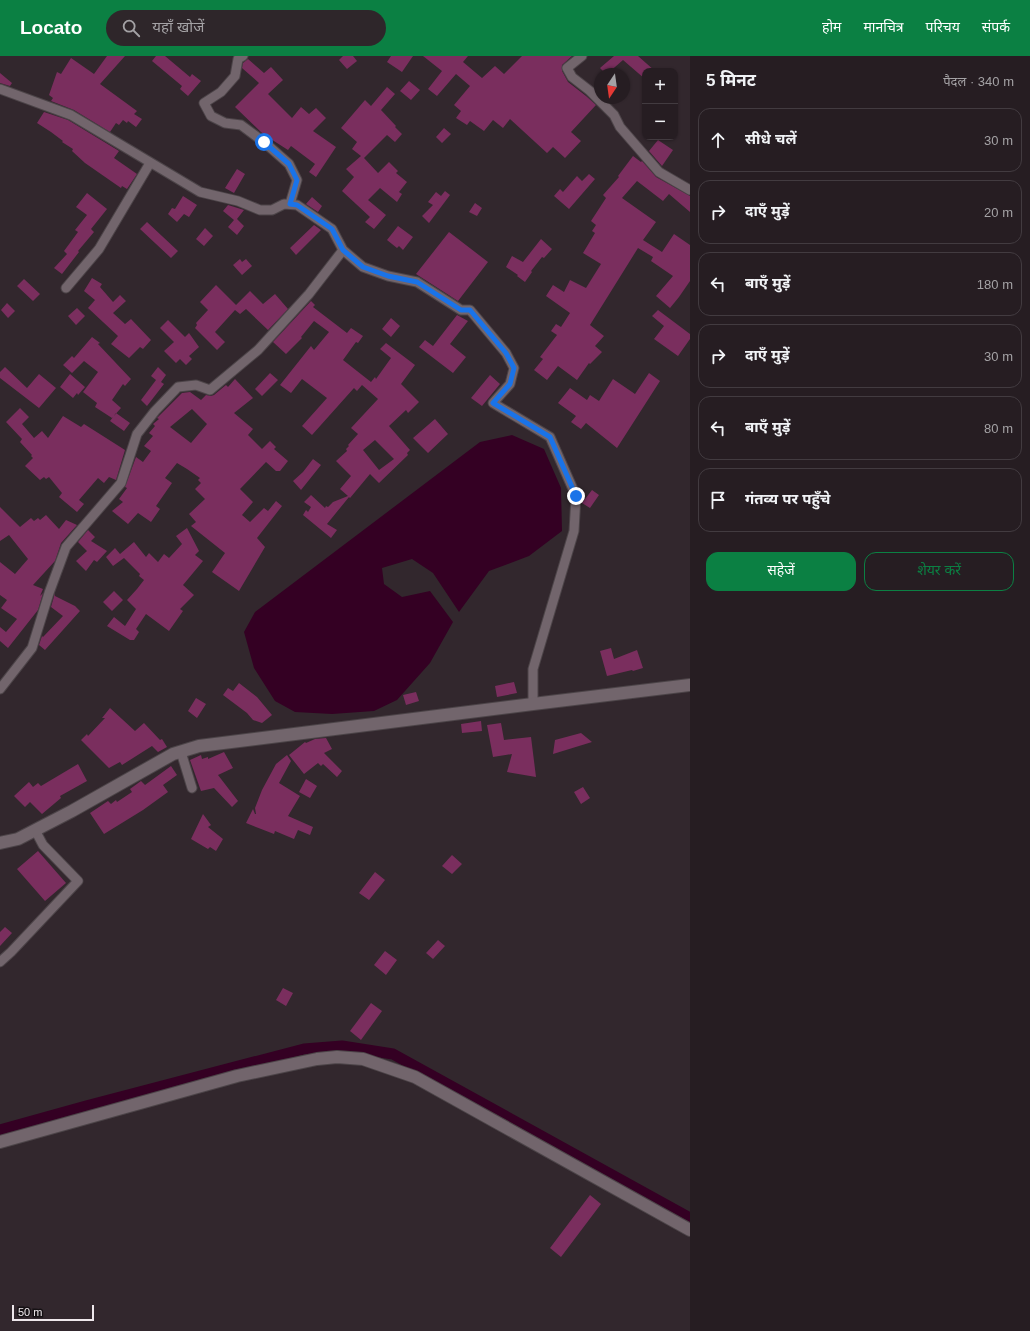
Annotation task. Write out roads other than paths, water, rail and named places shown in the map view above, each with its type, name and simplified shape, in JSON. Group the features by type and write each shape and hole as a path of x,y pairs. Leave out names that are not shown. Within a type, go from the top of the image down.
{"street":[{"path":"243,56 238,59 235,76 221,92 204,104 211,116 225,124 241,125 264,142 289,164 297,180 290,204"},
{"path":"582,56 567,68 572,77 590,90 614,115 620,127 659,172 690,190"},
{"path":"0,89 71,115 200,192 238,201 260,210 272,210 284,204 297,205 332,229 343,250 363,267 388,276 417,282 461,310 470,310 506,353 514,368 510,384 493,403 550,437 576,496 574,532 534,669 532,704"},
{"path":"66,288 99,249 150,163"},
{"path":"0,689 32,648 49,593 66,547 121,483 137,434 155,411 178,387 196,385 210,390 258,350 309,294 343,250"},
{"path":"0,843 18,839 72,812 173,754 199,746 690,685"},
{"path":"181,752 192,788"},
{"path":"0,962 78,881 43,845 35,830"},
{"path":"0,1142 238,1076 317,1059 337,1057 364,1059 415,1077 690,1230"}],"waterway":[{"path":"0,1130 304,1049 342,1046 393,1054 690,1218"}]}
